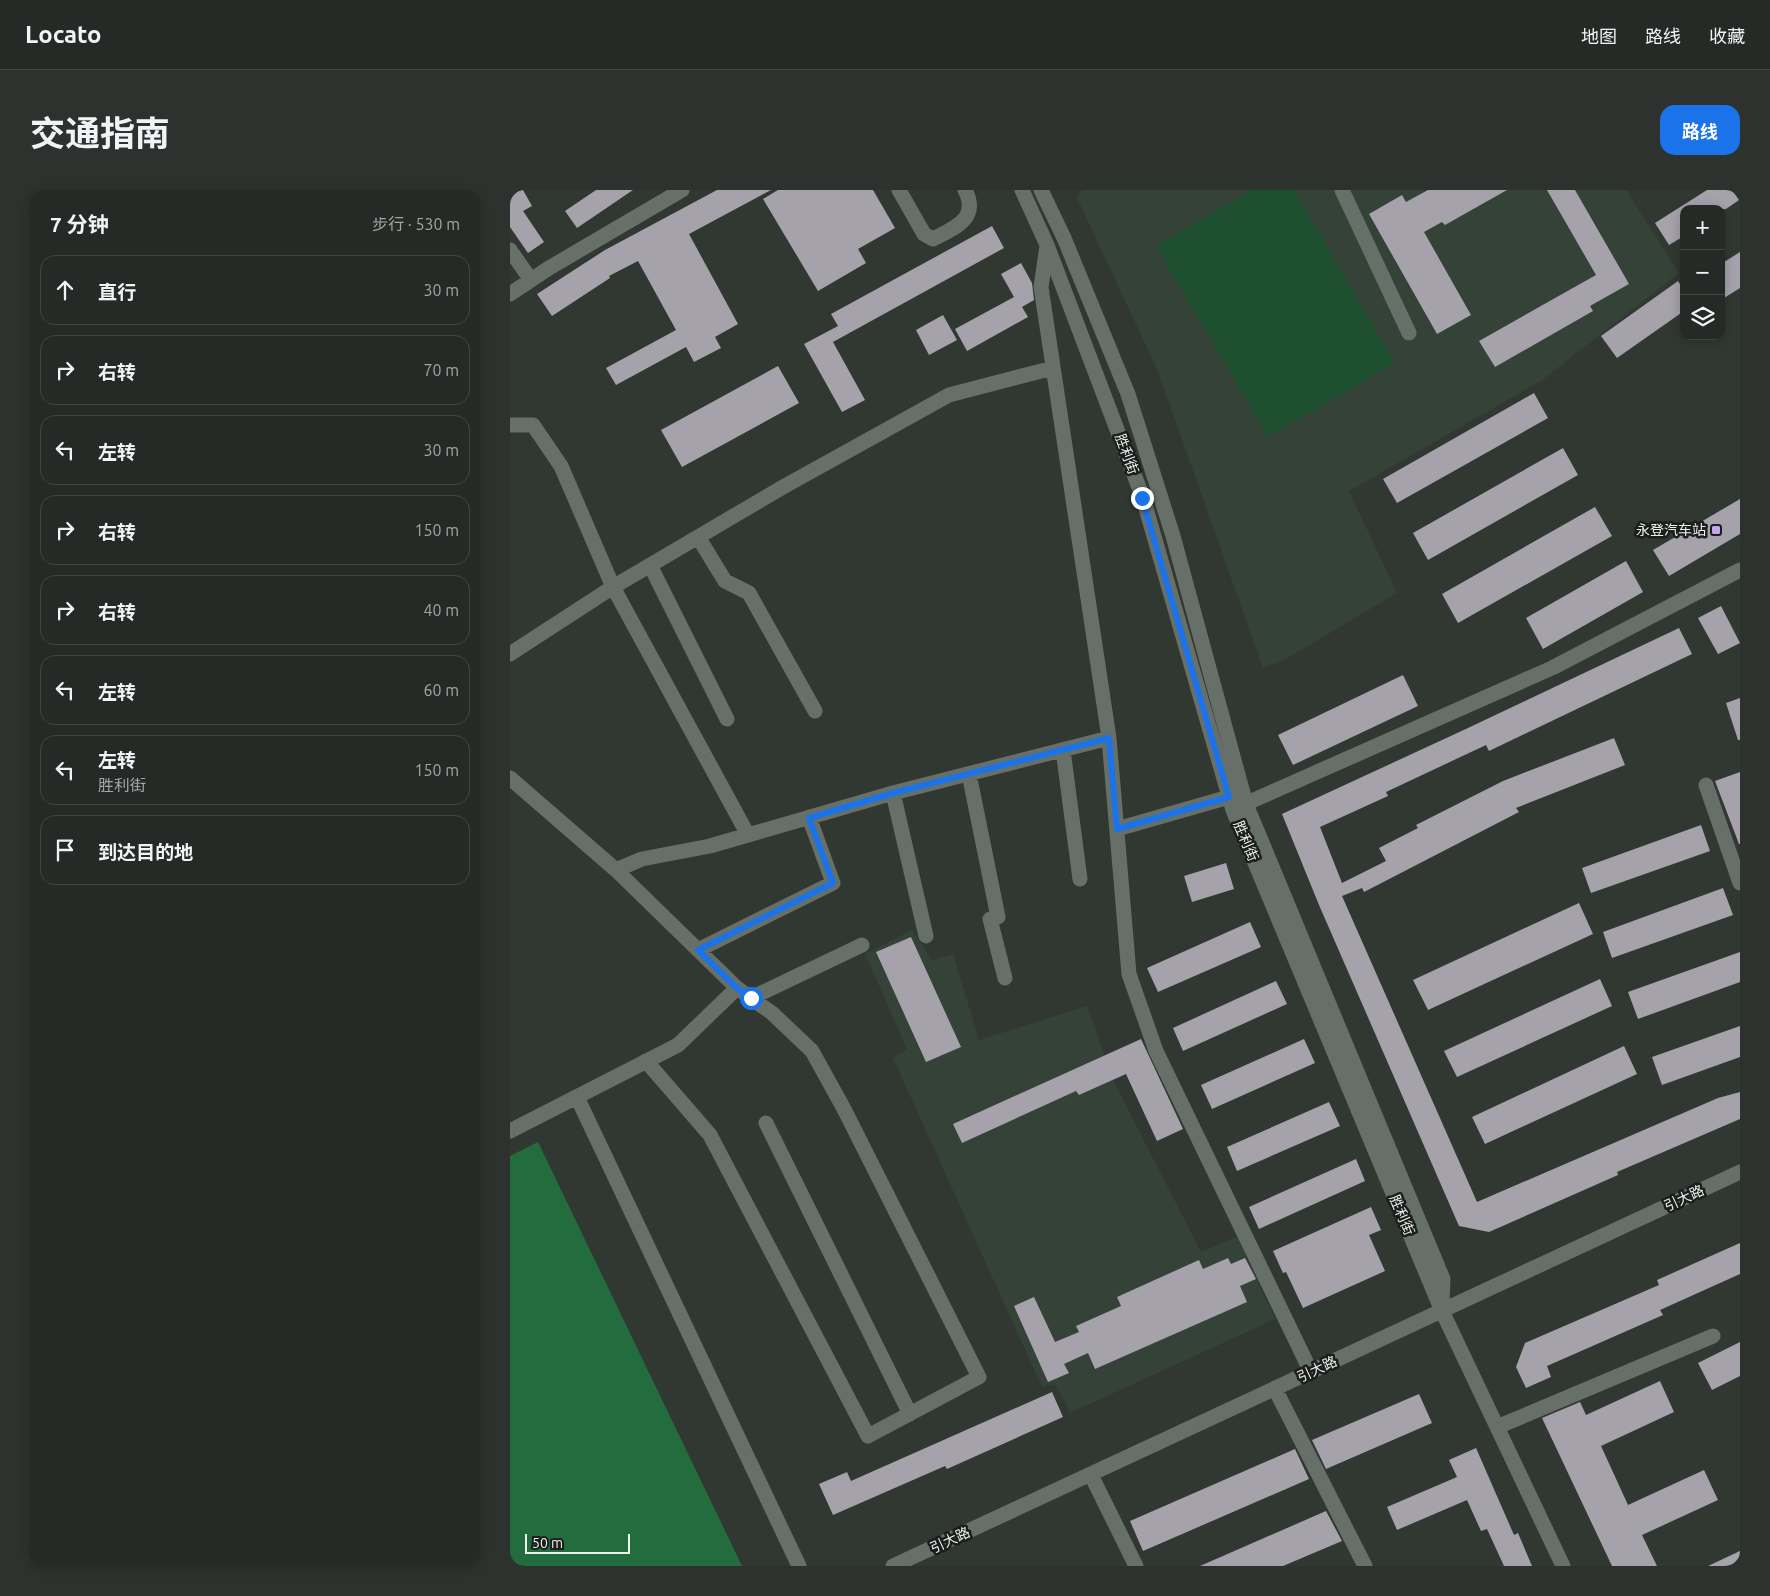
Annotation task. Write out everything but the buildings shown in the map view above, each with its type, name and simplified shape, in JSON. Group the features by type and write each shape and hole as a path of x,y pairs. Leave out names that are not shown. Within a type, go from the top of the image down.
{"street":[{"path":"510,294 682,190"},
{"path":"899,190 924,234 933,239 961,224 968,214 970,205 966,190"},
{"name":"胜利街","path":"1022,190 1047,245 1142,498 1236,804 1443,1279 1442,1311 1563,1566"},
{"name":"胜利街","path":"1041,190 1064,238 1128,394 1173,536 1236,804"},
{"path":"1342,190 1410,333"},
{"path":"1047,245 1041,287 1109,738 1129,974 1156,1051 1311,1372"},
{"path":"510,250 531,280"},
{"path":"510,654 612,587 949,395 1053,368"},
{"path":"510,425 533,425 561,466 612,587 748,835"},
{"path":"698,537 725,580 749,593 814,711"},
{"path":"650,565 727,720"},
{"path":"1117,829 1236,804 1552,668 1740,570"},
{"path":"616,870 642,859 710,846 893,793 1109,738"},
{"path":"1063,750 1080,879"},
{"path":"969,774 998,917 990,920 1004,978"},
{"path":"510,778 616,870 737,988 772,1012 812,1051 844,1109 979,1377 868,1436 710,1135 646,1061"},
{"path":"1706,785 1740,883"},
{"path":"893,793 926,936"},
{"path":"698,950 833,883 809,818"},
{"path":"751,998 862,945"},
{"path":"510,1131 678,1045 737,988"},
{"path":"577,1097 799,1566"},
{"path":"766,1123 910,1414"},
{"name":"引大路","path":"893,1566 1740,1172"},
{"path":"1497,1427 1713,1336"},
{"path":"1275,1389 1365,1566"},
{"path":"1092,1474 1136,1566"}],"shaded area":[{"path":"1082,190 1626,190 1679,273 1541,381 1349,491 1397,593 1286,659 1263,668 1157,369 1077,198"},
{"path":"912,930 932,960 953,954 979,1040 1087,1006 1114,1082 1201,1252 1237,1237 1275,1319 1070,1413 1055,1384 1042,1387 893,1058 907,1049 865,954"}],"green space":[{"path":"1252,190 1294,190 1395,363 1268,437 1156,246"},
{"path":"538,1142 742,1566 510,1566 510,1156"}],"place":[{"name":"永登汽车站","path":"1716,530"}],"route":[{"path":"751,998 737,988 698,950 833,883 809,818 893,793 1109,738 1117,829 1229,797 1142,498"}]}
